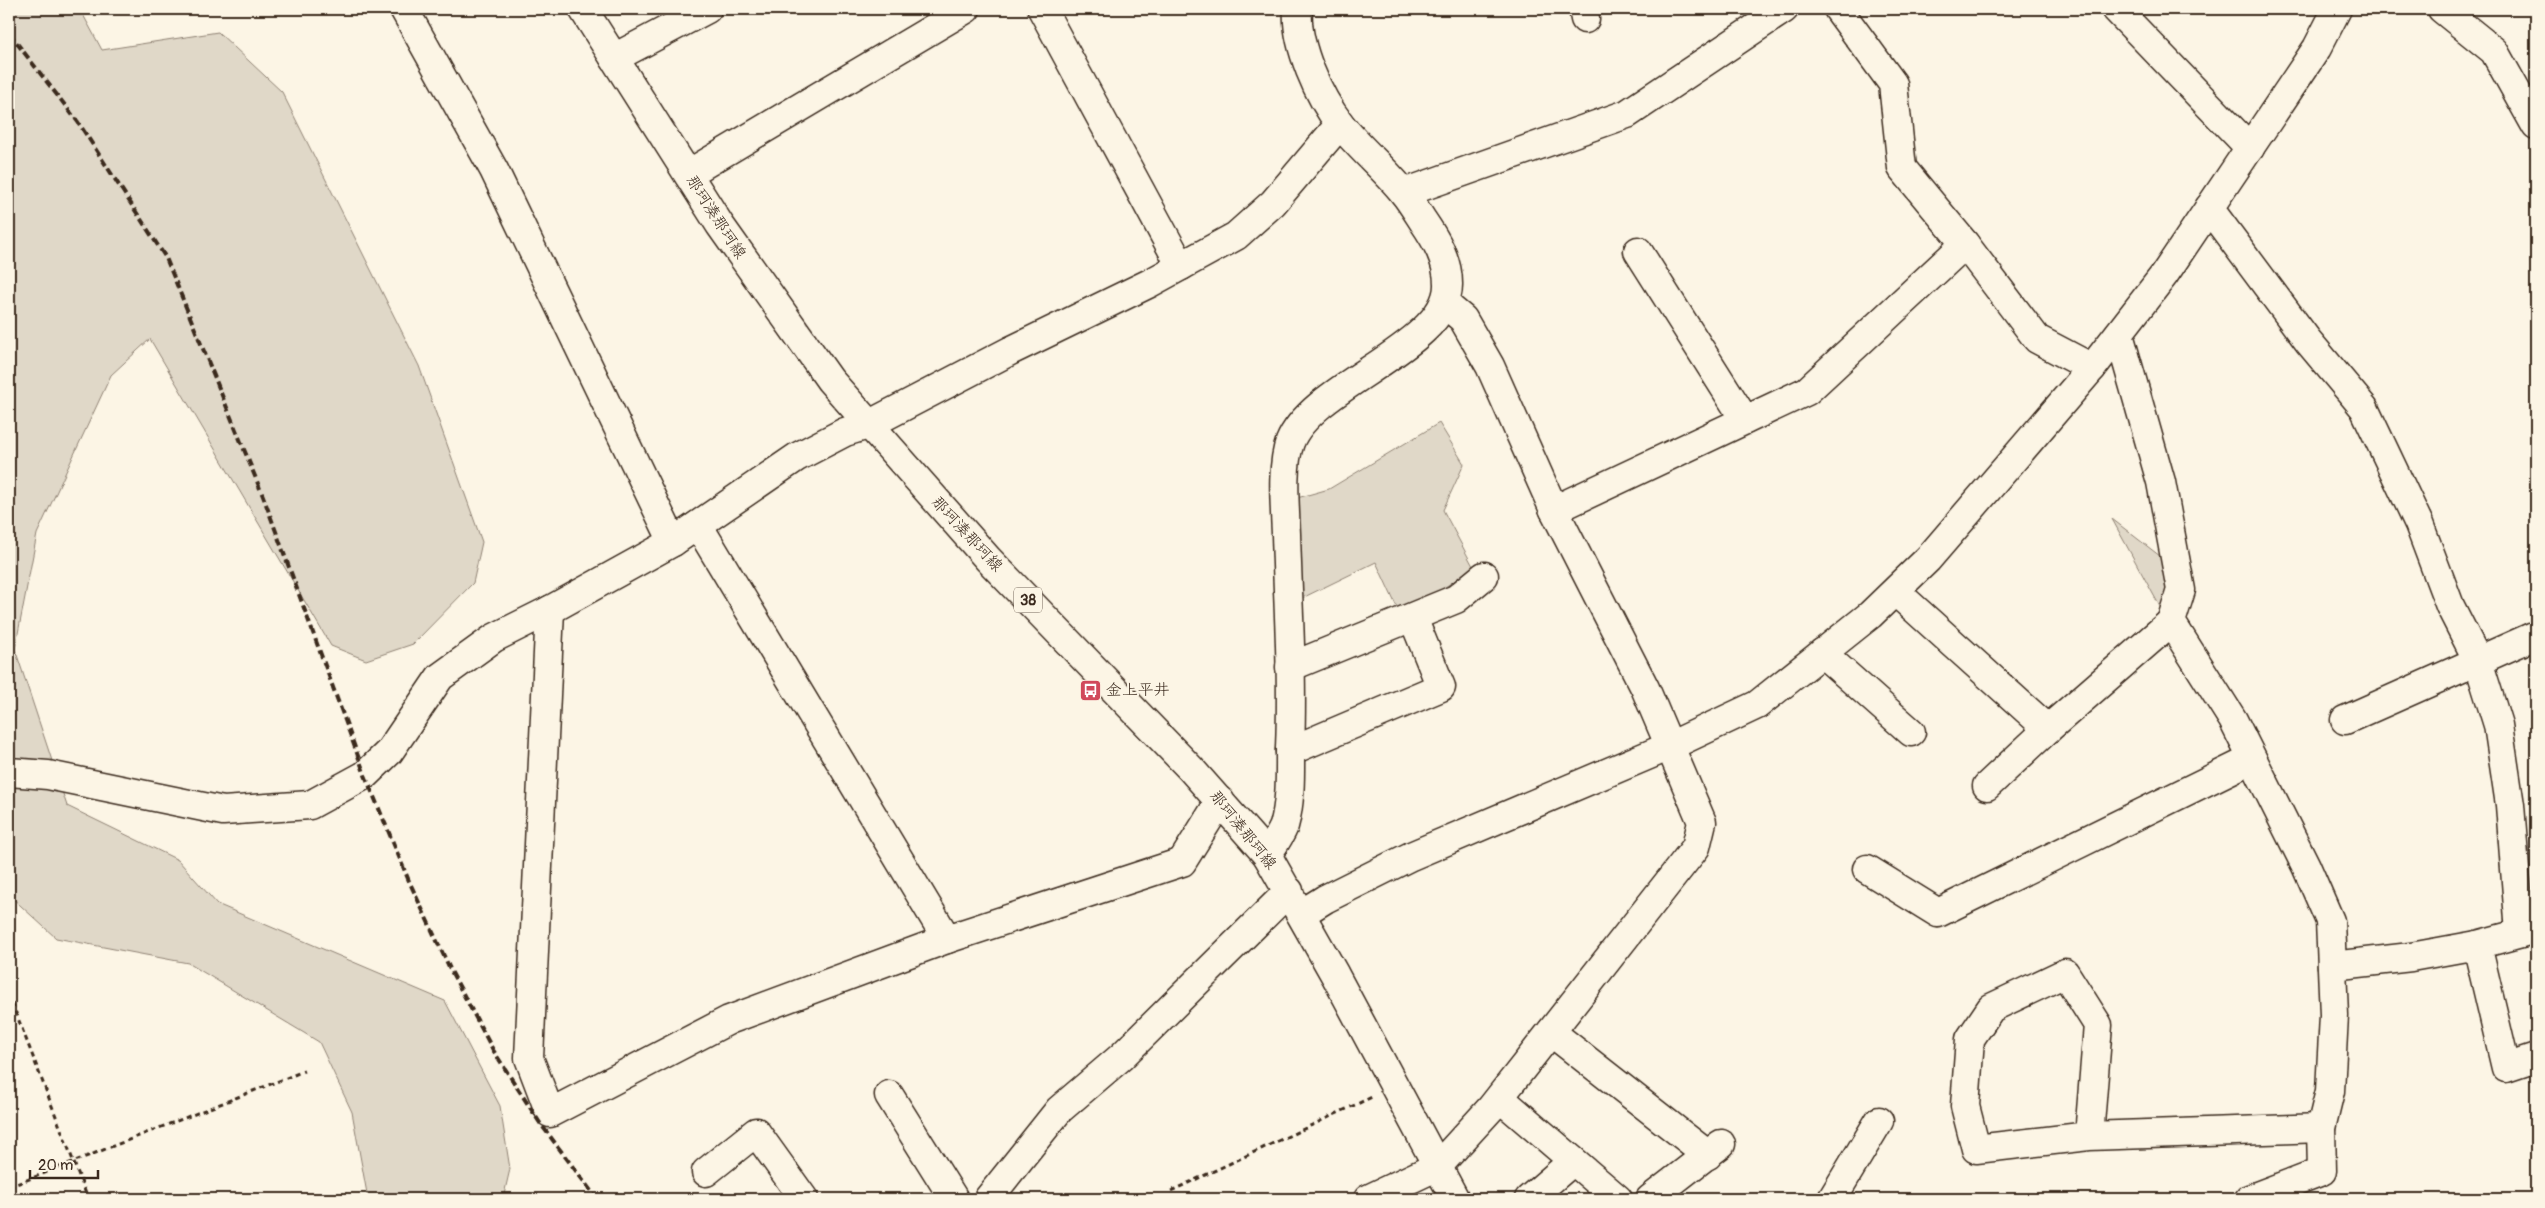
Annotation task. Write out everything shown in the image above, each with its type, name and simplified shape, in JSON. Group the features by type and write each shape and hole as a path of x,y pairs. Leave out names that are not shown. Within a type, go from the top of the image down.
{"street":[{"path":"404,9 494,170 673,542"},
{"name":"那珂湊那珂線","path":"583,9 688,174 775,304 830,380 988,558 1220,801 1267,855 1295,903 1455,1199"},
{"path":"614,58 707,9"},
{"path":"688,174 966,9"},
{"path":"1042,9 1181,266"},
{"path":"1267,855 1284,827 1288,804 1290,667 1285,495 1287,454 1291,440 1320,406 1406,344 1430,324 1445,304 1448,284 1438,243 1404,193 1340,124 1308,67 1300,40 1298,9"},
{"path":"1404,193 1627,114 1784,9"},
{"path":"1838,9 1893,84 1902,168 1965,244 2037,339 2092,368"},
{"path":"2116,9 2250,148"},
{"path":"988,1199 1059,1110 1295,903 1325,899 1412,856 1670,746 1757,705 1896,592 1934,551 2092,368 2164,275 2317,48 2337,9"},
{"path":"2442,9 2494,51 2536,126"},
{"path":"9,772 48,775 224,811 310,805 365,775 389,752 440,677 494,638 550,610 673,542 797,457 845,432 868,425 1010,350 1181,266 1236,236 1273,203 1340,124"},
{"path":"2209,208 2308,341 2364,408 2419,524 2450,606 2478,661 2498,725 2528,930 2477,945 2411,957 2332,966"},
{"path":"1554,510 1807,391 1965,244"},
{"path":"1638,251 1744,420"},
{"path":"1368,1199 1438,1166 1500,1098 1696,847 1702,822 1645,688 1554,510 1490,366 1463,319 1445,304"},
{"path":"1987,786 2048,729 2171,622 2181,590 2160,482 2119,334"},
{"path":"698,525 947,939"},
{"path":"1290,667 1456,599 1484,576"},
{"path":"1896,592 2048,729"},
{"path":"550,610 529,1058 550,1113 730,1020 947,939 1182,862 1220,801"},
{"path":"1290,751 1441,687 1413,618"},
{"path":"2171,622 2233,720 2306,866 2330,921 2334,1015 2330,1091 2321,1128 2322,1171 2249,1199"},
{"path":"2346,720 2536,635"},
{"path":"1822,653 1911,732"},
{"path":"1867,870 1938,914 2252,759"},
{"path":"2477,945 2506,1068 2536,1058"},
{"path":"2089,1136 2098,1025 2065,973 1991,1008 1970,1039 1965,1106 1976,1149 2089,1136 2321,1128"},
{"path":"1551,1032 1714,1149 1650,1199"},
{"path":"889,1095 954,1199"},
{"path":"1500,1098 1618,1199"},
{"path":"1832,1199 1879,1121"},
{"path":"706,1172 756,1132 804,1199"},
{"path":"1529,1199 1573,1161"}],"path":[{"path":"9,995 88,1199"},
{"path":"9,1187 304,1071"},
{"path":"1171,1191 1395,1086"}],"shaded area":[{"path":"9,9 80,9 102,50 218,32 282,92 419,366 482,542 473,583 413,644 366,660 331,646 150,339 111,375 37,534 15,649 67,806 178,860 217,904 445,1001 500,1106 510,1169 503,1199 368,1199 352,1112 319,1042 188,963 56,938 9,895"},
{"path":"1439,423 1464,464 1443,510 1474,568 1401,616 1376,562 1294,602 1290,500 1329,489"},
{"path":"2112,519 2169,563 2174,591 2164,614"}],"railway":[{"path":"9,33 78,122 166,258 263,496 365,775 409,881 451,971 493,1050 540,1123 597,1199"}],"place":[{"name":"金上平井","path":"1090,690"}]}
